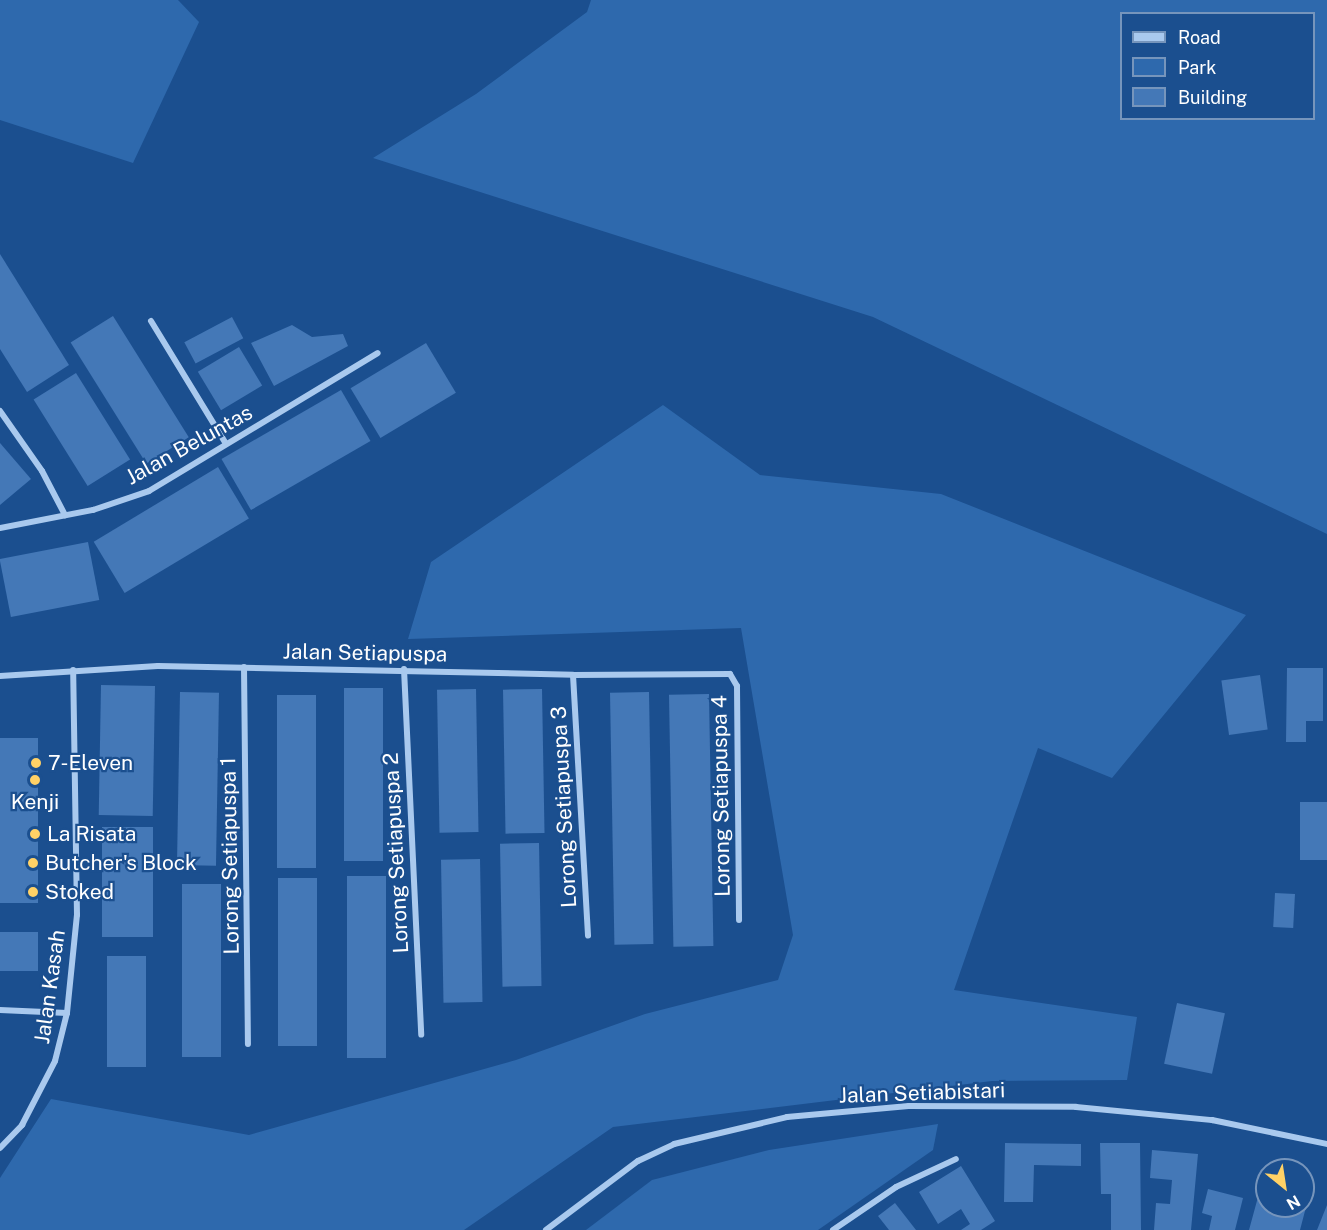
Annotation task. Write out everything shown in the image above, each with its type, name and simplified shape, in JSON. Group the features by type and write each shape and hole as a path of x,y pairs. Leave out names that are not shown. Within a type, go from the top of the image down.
{"street":[{"path":"152,321 226,444"},
{"name":"Jalan Beluntas","path":"0,528 65,516 149,491 378,353"},
{"path":"0,411 42,471 65,516"},
{"name":"Jalan Setiapuspa","path":"0,676 73,669 244,667 404,669 573,675 730,674"},
{"name":"Lorong Setiapuspa 1","path":"244,667 248,1044"},
{"name":"Jalan Kasah","path":"0,1149 22,1125 55,1061 67,1013 76,915 73,669"},
{"name":"Lorong Setiapuspa 2","path":"404,669 421,1035"},
{"name":"Lorong Setiapuspa 4","path":"730,674 737,686 739,921"},
{"name":"Lorong Setiapuspa 3","path":"573,675 588,936"},
{"path":"0,1010 67,1013"},
{"name":"Jalan Setiabistari","path":"546,1230 638,1161 674,1144 787,1117 909,1106 1076,1107 1212,1120 1327,1144"},
{"path":"832,1230 896,1187 956,1159"}],"green space":[{"path":"0,0 178,0 199,22 133,163 0,120"},
{"path":"591,0 1327,0 1327,534 873,317 373,158 476,94 587,12"},
{"path":"663,405 760,475 941,494 1246,615 1112,778 1038,748 954,990 1137,1017 1127,1080 992,1081 613,1127 464,1230 0,1230 0,1178 51,1099 249,1135 516,1060 645,1014 778,980 793,935 741,628 408,639 431,562"},
{"path":"938,1124 933,1150 818,1230 586,1230 652,1180 769,1150"}],"building":[{"path":"0,254 69,365 27,392 0,349"},
{"path":"113,316 189,437 146,464 71,342"},
{"path":"232,317 243,338 196,364 184,342"},
{"path":"292,325 312,337 343,334 348,346 274,386 251,343"},
{"path":"426,343 456,393 380,438 351,388"},
{"path":"239,347 262,386 221,410 198,372"},
{"path":"76,373 130,460 88,486 34,399"},
{"path":"341,390 370,441 251,510 221,459"},
{"path":"0,443 31,479 0,505"},
{"path":"218,467 249,518 125,593 94,542"},
{"path":"88,542 99,600 11,617 0,559"},
{"path":"1287,668 1323,668 1323,721 1306,721 1306,742 1286,742"},
{"path":"1260,675 1268,729 1229,735 1221,680"},
{"path":"101,685 155,686 153,816 99,815"},
{"path":"344,688 383,688 383,861 344,861"},
{"path":"476,689 478,832 440,833 437,690"},
{"path":"542,689 545,833 506,834 503,690"},
{"path":"180,692 219,693 216,866 177,865"},
{"path":"649,692 653,944 614,945 610,693"},
{"path":"709,694 713,946 673,947 669,695"},
{"path":"277,695 316,695 316,868 277,868"},
{"path":"0,738 38,738 38,903 0,903"},
{"path":"1300,802 1327,802 1327,860 1300,860"},
{"path":"102,827 153,827 153,937 102,937"},
{"path":"539,843 541,986 503,987 500,844"},
{"path":"480,859 482,1002 444,1003 441,860"},
{"path":"347,876 386,876 386,1058 347,1058"},
{"path":"278,878 317,878 317,1046 278,1046"},
{"path":"182,884 221,884 221,1057 182,1057"},
{"path":"1275,893 1295,894 1293,928 1273,927"},
{"path":"0,932 38,932 38,971 0,971"},
{"path":"107,956 146,956 146,1067 107,1067"},
{"path":"1177,1003 1225,1013 1212,1074 1164,1064"},
{"path":"1005,1143 1081,1144 1081,1166 1034,1165 1033,1202 1004,1202"},
{"path":"1100,1143 1140,1143 1141,1230 1111,1230 1111,1194 1101,1194"},
{"path":"1152,1150 1198,1154 1191,1230 1154,1230 1156,1203 1170,1204 1172,1180 1150,1178"},
{"path":"961,1166 995,1221 981,1230 961,1230 970,1224 961,1209 938,1224 919,1192"},
{"path":"1208,1189 1243,1198 1235,1230 1209,1230 1212,1216 1202,1213"},
{"path":"895,1203 916,1230 889,1230 878,1216"},
{"path":"1327,1205 1327,1230 1317,1230"},
{"path":"1255,1208 1255,1218 1303,1218 1300,1230 1249,1230"}],"place":[{"name":"7-Eleven","path":"36,763"},
{"name":"Kenji","path":"35,780"},
{"name":"La Risata","path":"35,834"},
{"name":"Butcher's Block","path":"33,863"},
{"name":"Stoked","path":"33,892"}]}
